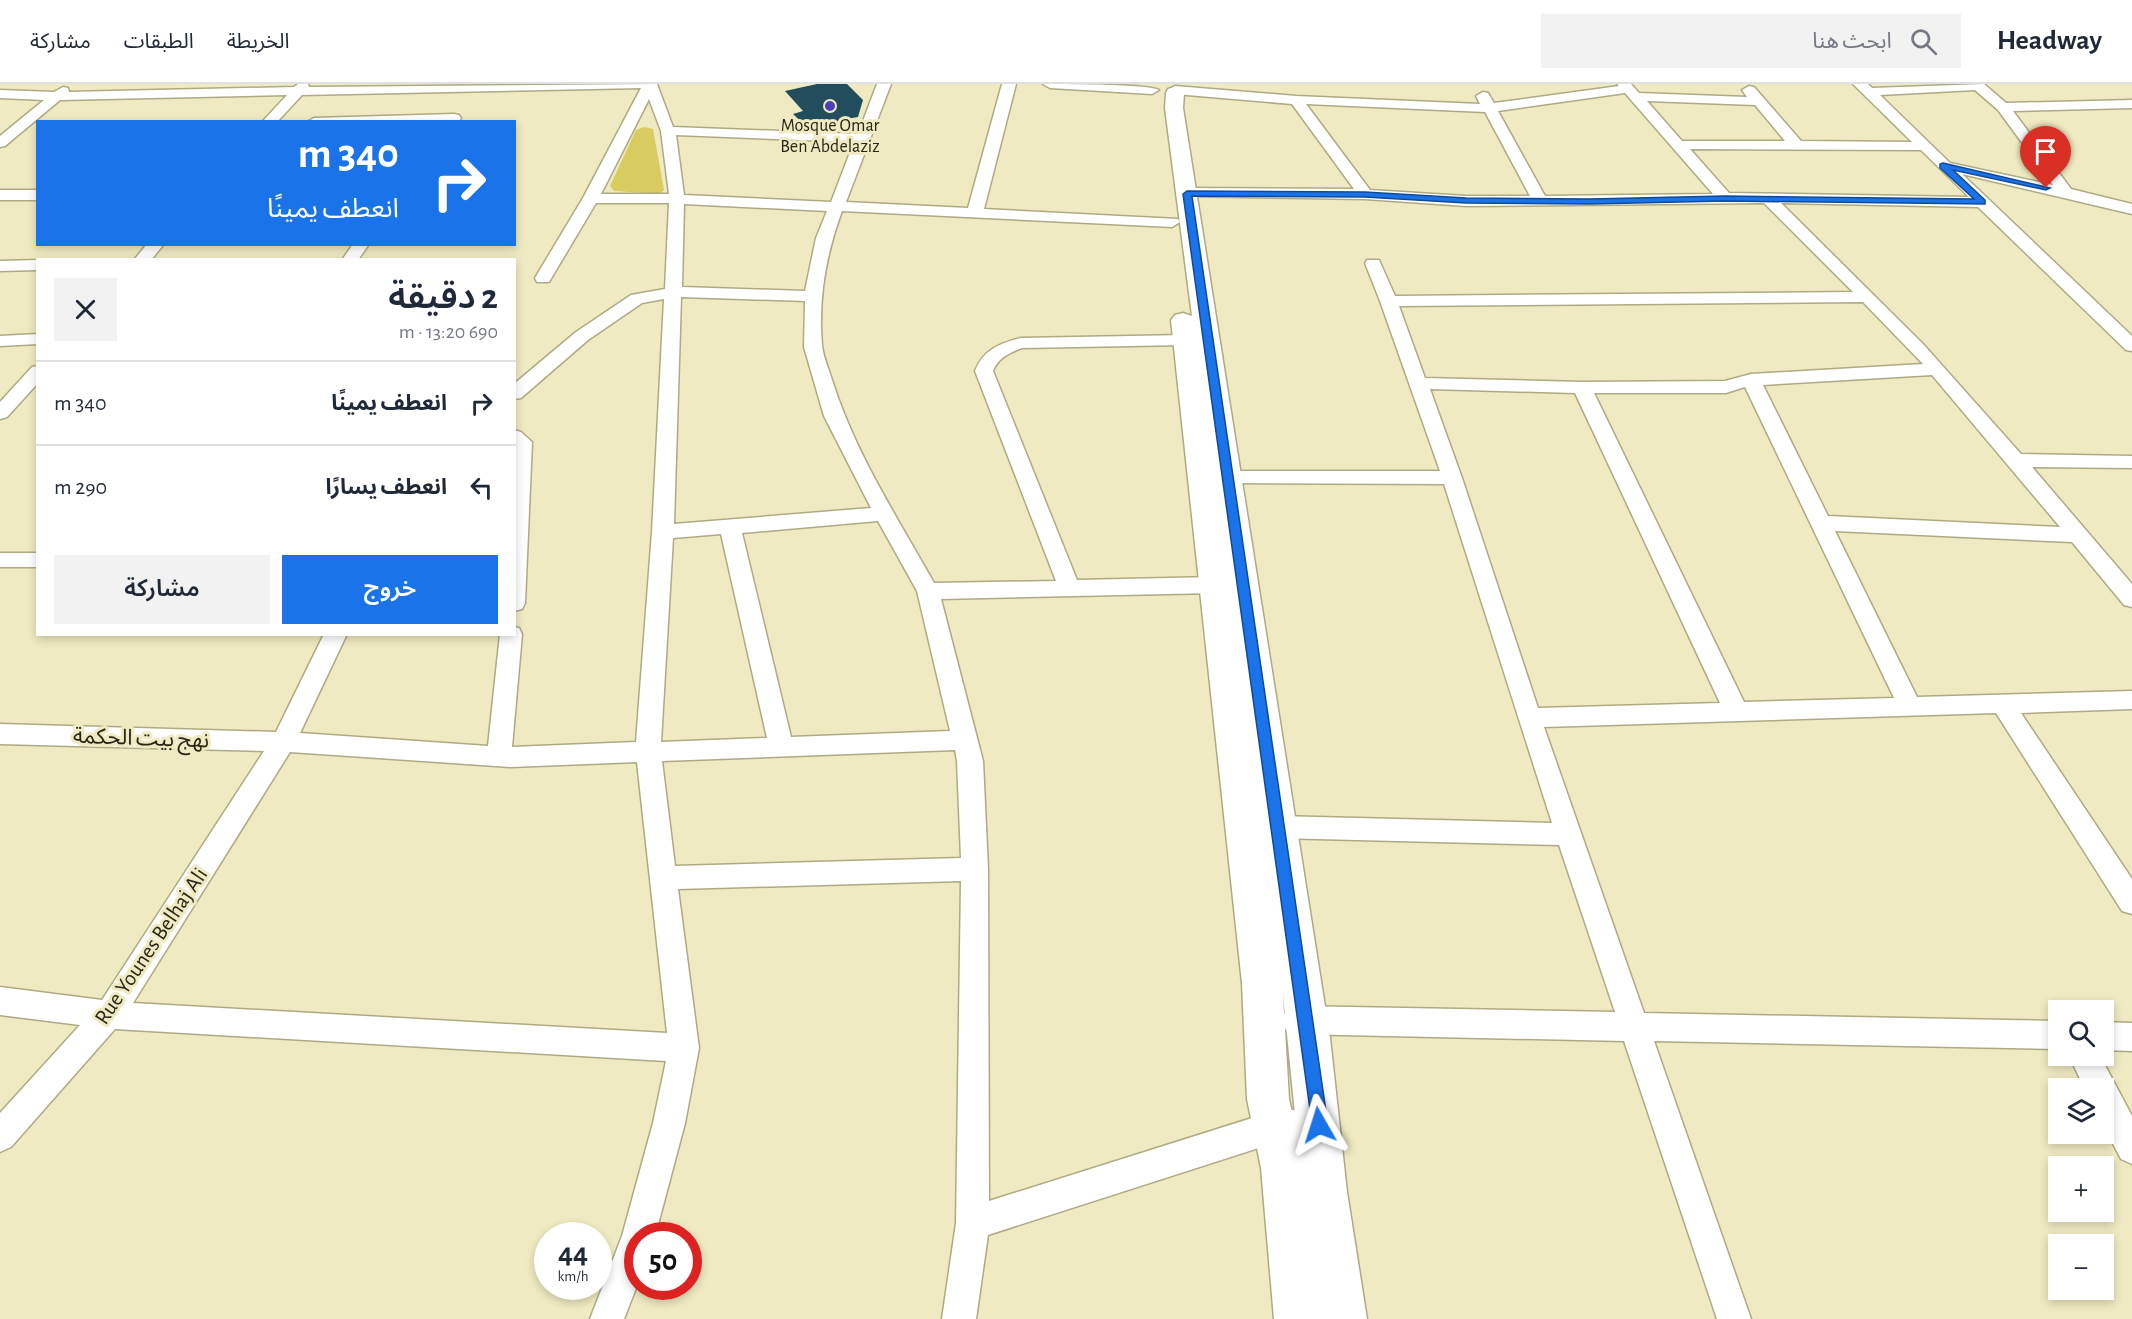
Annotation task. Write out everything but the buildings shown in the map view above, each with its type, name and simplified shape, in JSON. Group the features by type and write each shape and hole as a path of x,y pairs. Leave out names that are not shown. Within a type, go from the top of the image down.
{"main road":[{"path":"1164,89 1174,108 1187,194 1306,1020 1325,1192 1343,1319"},
{"path":"1164,89 1158,107 1262,983 1268,1099 1282,1168 1298,1319"}],"street":[{"path":"0,143 72,84"},
{"path":"332,120 461,106 561,85 650,84"},
{"path":"642,1222 669,1123 684,1048 648,752 663,532 675,292 677,199 668,131 650,84"},
{"path":"543,278 591,198 650,84"},
{"path":"884,84 824,238 817,262 813,296 813,347 834,416 864,478 928,591 970,761 975,869 973,1224 959,1319"},
{"path":"975,212 1009,84"},
{"path":"1050,84 1164,89 1296,100 1486,102 1629,90 1758,101"},
{"path":"1743,84 1797,146"},
{"path":"1864,88 1978,85 2003,107 2066,192"},
{"path":"0,94 57,96 301,88 421,87 461,106"},
{"path":"271,120 301,88"},
{"path":"1864,88 2132,346"},
{"path":"1629,90 1725,198"},
{"path":"1296,100 1365,194"},
{"path":"1486,102 1540,201"},
{"path":"2003,107 2132,104"},
{"path":"668,131 863,138"},
{"path":"1678,145 1923,146"},
{"path":"1943,166 2066,192 2132,210"},
{"path":"1187,194 1365,194 1466,201 1725,198 1770,201 1982,202"},
{"path":"0,195 36,195"},
{"path":"591,198 677,199 1172,222"},
{"path":"1770,201 1868,297 1936,369 2016,460 2132,599"},
{"path":"144,258 154,246"},
{"path":"1373,263 1389,301 1452,478 1529,718 1734,1319"},
{"path":"0,266 36,265"},
{"path":"516,392 582,336 637,299 675,292 813,296"},
{"path":"1389,301 1868,297"},
{"path":"0,341 36,339"},
{"path":"1069,587 984,371 987,361 1008,346 1021,344 1185,340"},
{"path":"1418,383 1582,388 1726,387 1751,380 1936,369"},
{"path":"0,413 36,373"},
{"path":"516,374 535,376"},
{"path":"1751,380 1909,705"},
{"path":"1582,388 1737,713"},
{"path":"516,438 522,442 516,563"},
{"path":"2016,460 2132,462"},
{"path":"1227,477 1452,478"},
{"path":"663,532 884,514"},
{"path":"1821,524 2078,535"},
{"path":"730,527 781,747"},
{"path":"0,560 36,560"},
{"path":"928,591 1215,585"},
{"name":"Rue Younes Belhaj Ali","path":"0,1136 109,1015 283,742 335,636"},
{"path":"499,756 511,636"},
{"path":"1529,718 2132,700"},
{"path":"2002,703 2132,902"},
{"name":"نهج بيت الحكمة","path":"0,734 283,742 499,756 965,740"},
{"path":"1277,827 1568,834"},
{"path":"664,878 975,869"},
{"path":"0,1001 109,1015 684,1048"},
{"path":"1264,1020 2048,1035"},
{"path":"2114,1036 2132,1037"},
{"path":"2114,1114 2132,1148"},
{"path":"973,1224 1274,1127 1319,1125"},
{"path":"608,1319 624,1275"}],"shaded area":[{"path":"644,127 653,129 664,190 659,194 614,191 610,186 636,130"}],"place":[{"name":"Mosque Omar Ben Abdelaziz","path":"830,106"}],"route":[{"path":"1319,1125 1309,1038 1298,978 1187,194 1365,194 1466,201 1725,198 1770,201 1982,202 1943,166 2046,188"}]}
